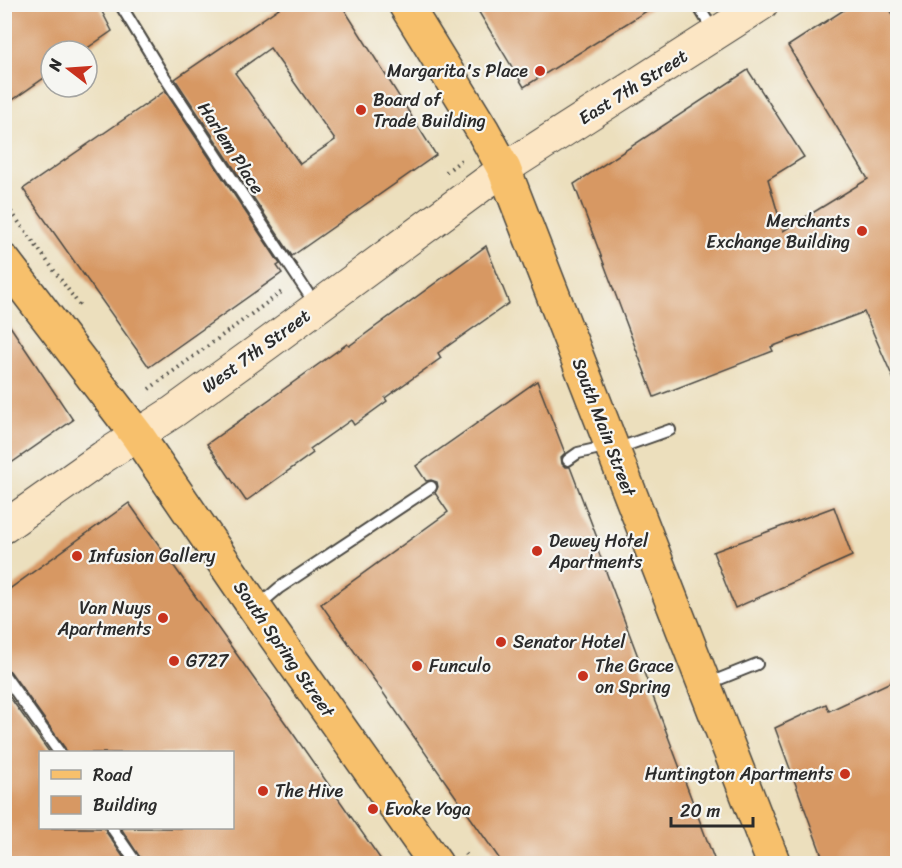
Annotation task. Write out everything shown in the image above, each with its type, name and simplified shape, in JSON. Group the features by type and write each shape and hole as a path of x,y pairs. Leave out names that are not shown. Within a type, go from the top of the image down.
{"main road":[{"name":"South Main Street","path":"405,4 504,169 774,864"},
{"name":"East 7th Street","path":"504,169 762,4"},
{"name":"West 7th Street","path":"4,527 173,412 504,169"},
{"name":"South Spring Street","path":"5,264 137,435 255,609 436,864"}],"lane":[{"name":"Harlem Place","path":"120,4 169,83 317,307"},
{"path":"697,4 715,34"},
{"path":"568,460 578,453 612,447 670,430"},
{"path":"255,609 279,588 431,488"},
{"path":"705,685 757,664"},
{"path":"4,675 58,751"},
{"path":"113,829 137,864"}],"building":[{"path":"4,4 98,4 112,31 99,40 39,39 39,81 4,106"},
{"name":"Board of Trade Building","path":"285,4 341,4 436,155 292,256 175,79","holes":["270,48 335,140 300,164 235,73"]},
{"path":"474,4 658,4 524,87"},
{"path":"853,4 888,4 897,24 897,387 864,312 771,347 773,351 654,397 574,184 748,70 804,157 768,179 783,231 868,179 788,46"},
{"path":"165,91 280,264 277,266 282,273 149,367 23,189"},
{"path":"486,246 509,303 438,353 441,358 385,398 387,401 354,425 351,420 310,449 313,453 246,501 207,444 347,344 349,346"},
{"path":"4,317 73,420 4,468"},
{"path":"537,381 565,453 561,457 562,464 570,467 599,543 596,545 716,864 503,864 321,604 448,512 435,493 438,487 437,482 426,481 416,466"},
{"path":"129,503 384,864 144,864 122,829 234,829 234,751 66,751 10,671 4,668 4,593"},
{"path":"834,507 852,556 735,608 713,552"},
{"name":"Huntington Apartments","path":"897,679 897,864 825,864 775,728 826,704 829,711"},
{"path":"4,689 49,751 39,751 39,829 105,829 128,864 4,864"}],"place":[{"name":"Margarita's Place","path":"540,71"},
{"name":"Board of Trade Building","path":"361,110"},
{"name":"Merchants Exchange Building","path":"862,231"},
{"name":"Dewey Hotel Apartments","path":"537,551"},
{"name":"Infusion Gallery","path":"77,556"},
{"name":"Van Nuys Apartments","path":"163,618"},
{"name":"Senator Hotel","path":"501,642"},
{"name":"G727","path":"174,661"},
{"name":"Funculo","path":"417,666"},
{"name":"The Grace on Spring","path":"583,676"},
{"name":"Huntington Apartments","path":"845,774"},
{"name":"The Hive","path":"263,791"},
{"name":"Evoke Yoga","path":"373,809"}]}
